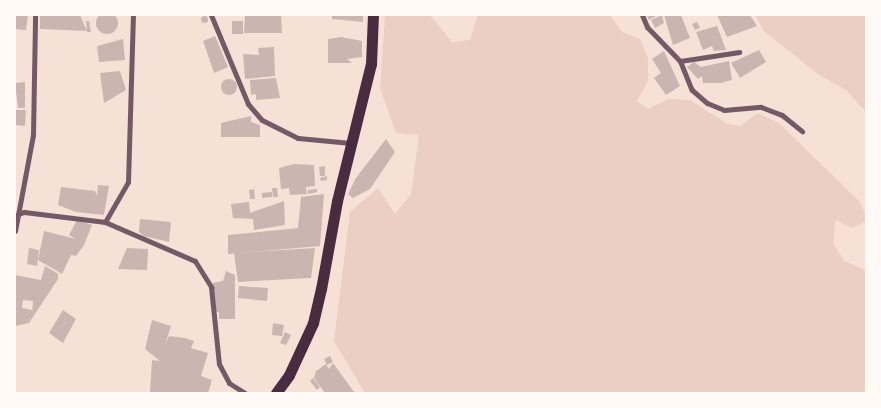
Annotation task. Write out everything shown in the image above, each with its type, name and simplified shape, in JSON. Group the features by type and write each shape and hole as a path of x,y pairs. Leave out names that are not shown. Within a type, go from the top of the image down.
{"main road":[{"path":"276,393 290,375 312,323 337,201 354,144 371,64 373,15"}],"street":[{"path":"15,231 16,215 33,135 35,15"},
{"path":"106,222 128,182 133,15"},
{"path":"211,15 248,104 262,120 298,138 354,144"},
{"path":"642,15 647,27 680,62 692,90 708,103 724,110 761,107 782,115 802,131"},
{"path":"680,62 739,52"},
{"path":"16,215 24,212 106,222 184,254 206,273 219,364 229,383 245,393"}],"shaded area":[{"path":"385,15 430,15 452,42 470,40 478,15 610,15 622,32 640,39 648,58 648,81 637,101 648,109 668,99 690,100 728,124 740,126 758,113 779,123 859,201 866,216 866,221 852,228 836,220 833,243 844,261 866,270 866,393 365,393 334,341 350,212 378,188 395,214 411,194 419,135 396,133 380,88"},
{"path":"755,15 866,15 866,112 846,90 819,75 764,31"}],"building":[{"path":"107,12 115,15 118,23 115,31 107,34 99,31 96,23 99,15"},
{"path":"15,15 28,15 26,30 15,29"},
{"path":"40,15 80,15 87,31 40,29"},
{"path":"204,15 208,19 204,23 200,19"},
{"path":"245,15 281,15 282,33 244,33"},
{"path":"332,15 363,15 363,22 332,19"},
{"path":"647,15 658,15 649,20"},
{"path":"662,15 664,23 655,28 651,20"},
{"path":"664,15 681,15 690,38 673,45"},
{"path":"717,15 750,15 757,26 727,37"},
{"path":"86,21 89,21 91,32 87,32"},
{"path":"232,21 243,21 243,34 232,34"},
{"path":"697,22 700,28 695,30 692,24"},
{"path":"717,26 726,50 714,51 712,46 703,50 696,32"},
{"path":"215,36 228,67 214,73 203,41"},
{"path":"341,37 362,41 362,57 347,59 352,63 328,63 328,39"},
{"path":"123,39 125,60 99,62 97,46"},
{"path":"274,47 275,76 245,79 243,54 259,55 258,48"},
{"path":"759,50 766,62 740,78 731,63"},
{"path":"664,51 680,86 666,95 654,78 661,73 652,59"},
{"path":"729,61 732,80 721,83 703,83 702,76 698,79 687,67 694,62 701,67"},
{"path":"120,71 126,90 104,103 100,73"},
{"path":"276,78 280,98 256,100 256,94 251,95 250,80"},
{"path":"226,79 232,79 237,84 235,93 226,95 221,90 221,84"},
{"path":"25,82 25,108 18,108 15,83"},
{"path":"15,110 26,110 25,126 15,125"},
{"path":"251,116 251,122 260,125 260,137 221,137 221,123"},
{"path":"386,139 395,152 370,189 353,198 348,194 356,178"},
{"path":"294,164 314,165 315,186 306,187 307,194 290,195 289,188 281,189 279,168"},
{"path":"325,166 325,176 320,176 319,167"},
{"path":"327,176 327,180 321,181 320,178"},
{"path":"98,185 109,186 104,215 76,212 58,205 61,187 95,191 97,196"},
{"path":"272,188 277,188 278,197 273,197"},
{"path":"254,189 255,199 250,199 249,190"},
{"path":"317,189 317,192 308,194 308,190"},
{"path":"272,192 272,197 262,198 262,193"},
{"path":"324,194 320,246 228,254 228,235 298,228 301,197"},
{"path":"284,201 285,225 254,230 253,219 233,218 231,204 249,202 250,213"},
{"path":"140,219 171,222 169,242 144,236 139,232"},
{"path":"77,220 92,225 84,245 76,256 71,255 62,274 38,260 44,231 76,239 69,235"},
{"path":"29,248 39,250 37,266 27,264"},
{"path":"127,248 148,249 147,270 118,269"},
{"path":"315,248 311,278 238,282 234,253"},
{"path":"45,266 58,274 58,279 29,323 15,326 15,275 41,280","holes":["23,300 33,301 32,314 32,310 22,308"]},
{"path":"226,271 235,275 235,319 219,319 219,312 214,312 213,283 223,281"},
{"path":"239,286 268,288 267,301 238,298"},
{"path":"63,310 76,319 63,343 49,333"},
{"path":"152,320 171,326 165,345 169,336 185,338 194,341 191,348 208,353 201,376 212,380 208,393 150,392 152,360 160,361 145,349"},
{"path":"273,323 284,325 282,336 272,335"},
{"path":"285,332 291,335 286,345 280,343"},
{"path":"330,356 333,362 327,365 324,359"},
{"path":"333,363 354,393 325,393 314,378 316,371 326,364 329,369"},
{"path":"313,378 320,387 317,390 310,381"}]}
